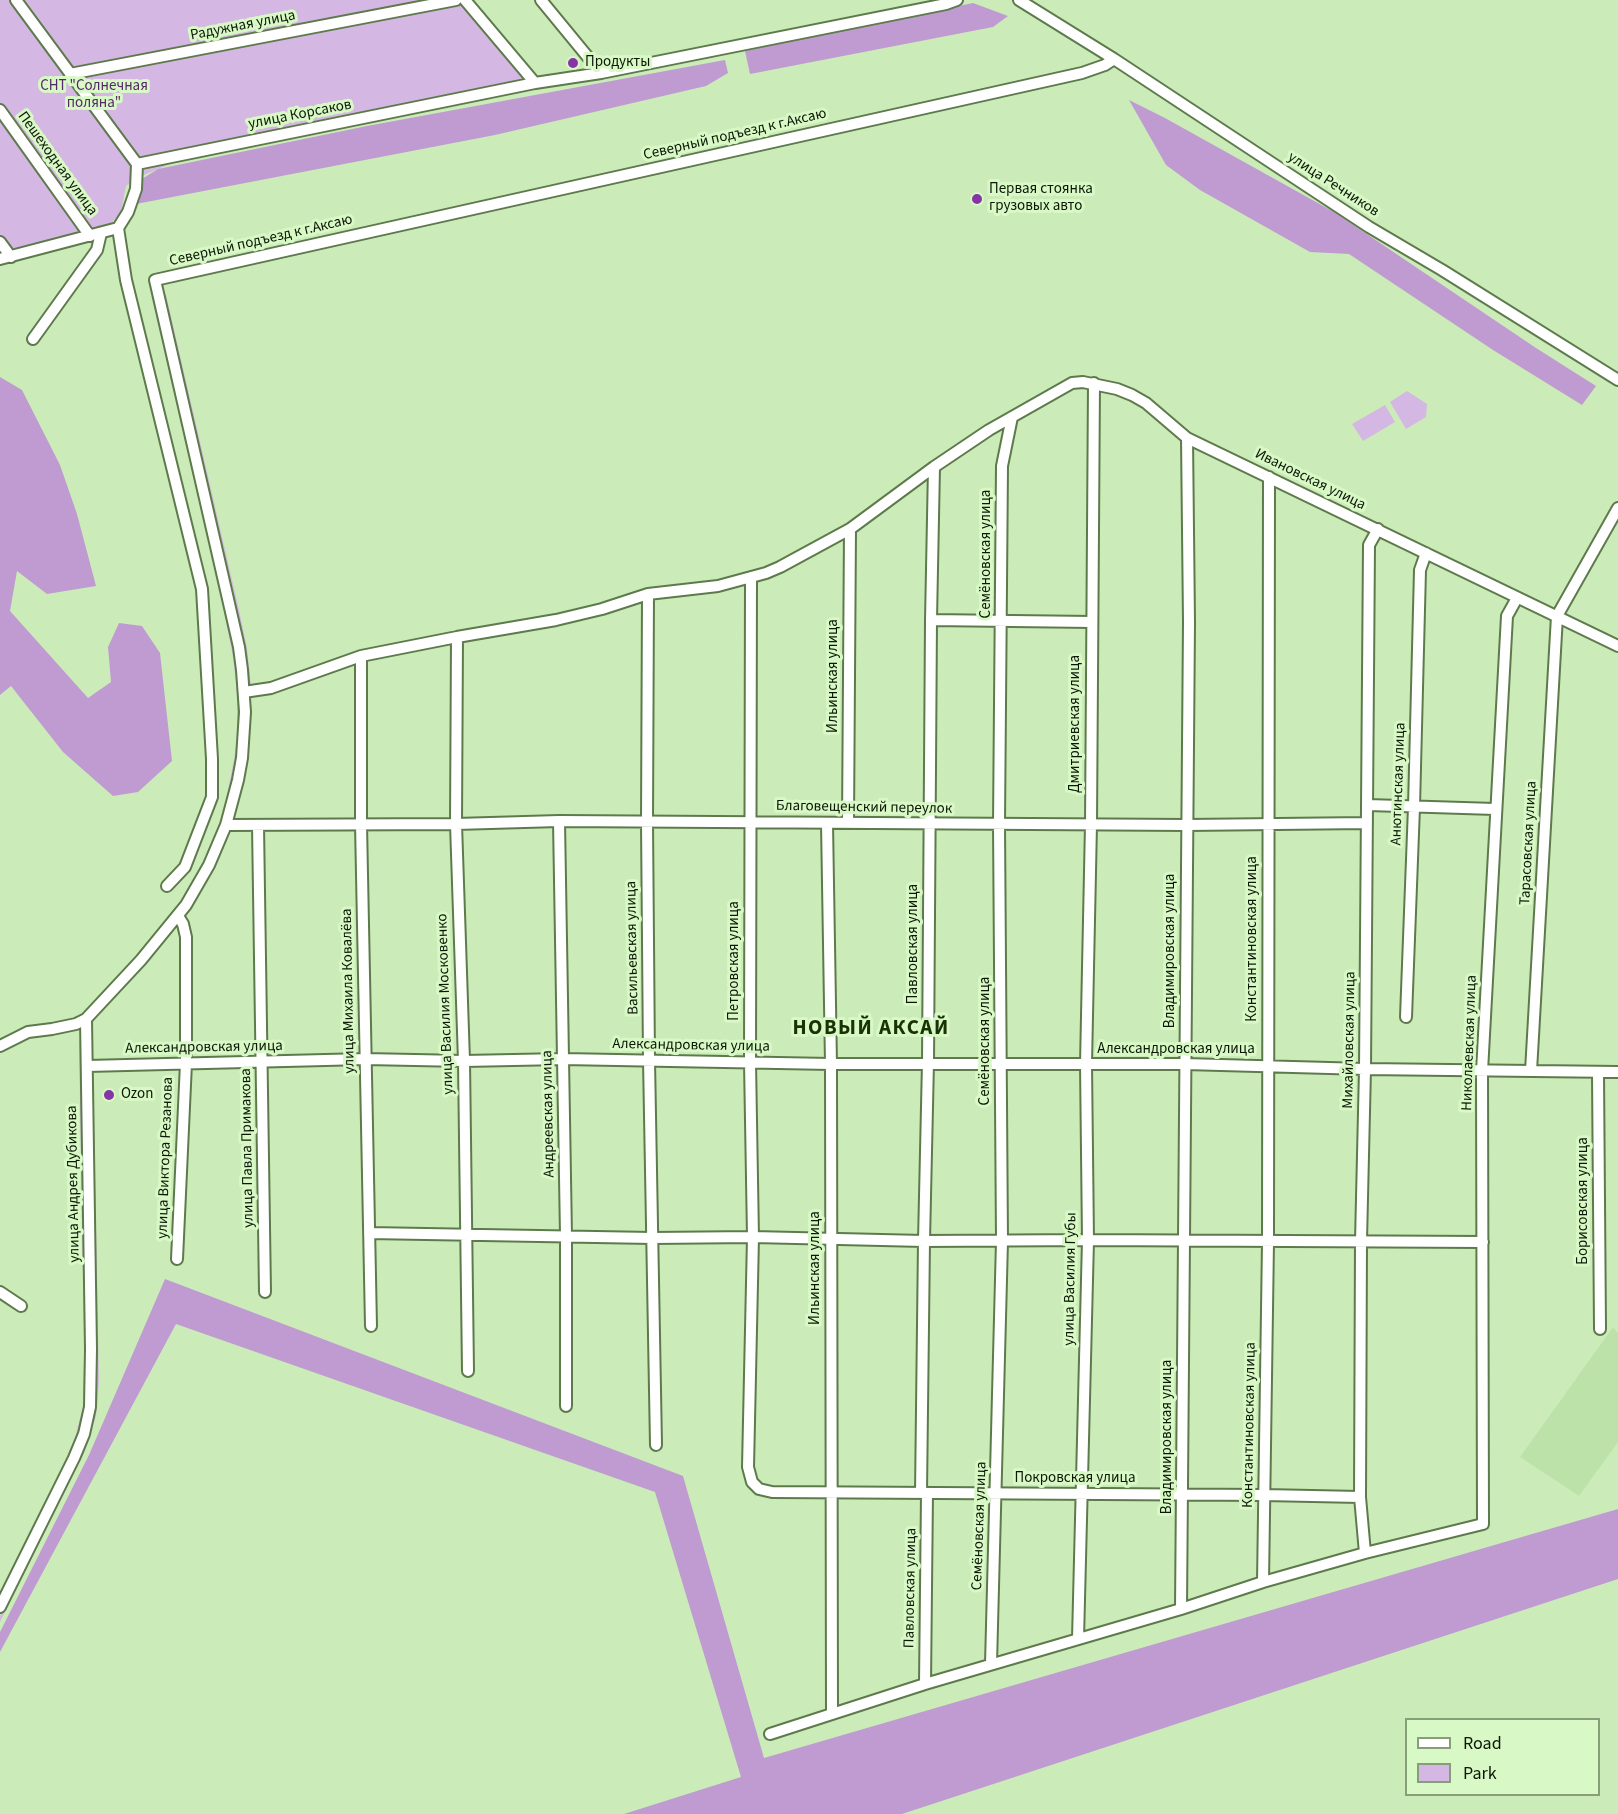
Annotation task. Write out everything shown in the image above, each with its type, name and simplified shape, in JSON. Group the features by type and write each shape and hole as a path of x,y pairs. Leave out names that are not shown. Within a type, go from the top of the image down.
{"street":[{"path":"16,0 137,164 136,189 128,212 118,228 126,280 202,589 212,759 212,797 185,867 167,886"},
{"name":"Радужная улица","path":"70,74 456,0"},
{"path":"465,0 535,83"},
{"path":"542,0 601,73"},
{"name":"улица Корсаков","path":"137,164 957,0"},
{"name":"улица Речников","path":"1019,0 1033,5 1369,226 1618,380"},
{"name":"Северный подъезд к г.Аксаю","path":"86,1019 178,916 198,885 226,825 236,791 242,758 244,692 234,623 155,280 1082,73 1105,65 1114,59"},
{"name":"Пешеходная улица","path":"0,110 95,234"},
{"path":"0,242 5,258 118,228"},
{"path":"33,339 97,250 95,234"},
{"path":"244,692 270,688 361,656 556,620 602,609 648,594 718,586 780,567 850,529 971,441 1072,383 1094,383"},
{"name":"Ивановская улица","path":"1094,383 1117,389 1146,403 1187,438 1618,646"},
{"name":"Дмитриевская улица","path":"1086,1064 1091,824 1094,383"},
{"name":"Семёновская улица","path":"991,1665 1002,1241 999,824 1002,466 1012,417"},
{"name":"Владимировская улица","path":"1181,1609 1189,622 1187,438"},
{"name":"Павловская улица","path":"925,1684 924,1240 934,467"},
{"name":"Константиновская улица","path":"1263,1582 1269,1065 1269,477"},
{"path":"1557,616 1617,511"},
{"name":"Ильинская улица","path":"848,823 850,529"},
{"name":"Михайловская улица","path":"1365,1553 1360,1497 1361,1241 1365,1069 1369,545 1378,529"},
{"name":"Анютинская улица","path":"1406,1017 1420,570 1425,553"},
{"name":"Петровская улица","path":"751,577 750,1062 753,1237 748,1467 755,1487"},
{"name":"Васильевская улица","path":"648,594 649,1060 656,1446"},
{"name":"Николаевская улица","path":"1365,1553 1483,1524 1482,1071 1507,616 1517,598"},
{"name":"Тарасовская улица","path":"1531,1071 1557,616"},
{"path":"931,620 1092,622"},
{"name":"улица Василия Московенко","path":"457,637 456,824 464,1061 468,1371"},
{"path":"1618,646 1618,658"},
{"name":"улица Михаила Ковалёва","path":"361,656 361,824 371,1326"},
{"path":"1368,805 1495,809"},
{"name":"Благовещенский переулок","path":"226,825 559,821 1187,825 1367,823"},
{"name":"Андреевская улица","path":"559,821 566,1236 566,1406"},
{"name":"Ильинская улица","path":"827,823 831,1064 832,1713"},
{"name":"улица Павла Примакова","path":"258,825 265,1292"},
{"name":"улица Виктора Резанова","path":"177,1259 186,1063 186,937 183,924 178,916"},
{"path":"0,1046 28,1032 60,1027 86,1019"},
{"name":"улица Андрея Дубикова","path":"0,1607 70,1465 84,1434 88,1418 91,1396 91,1349 86,1019"},
{"name":"Александровская улица","path":"87,1066 365,1059 464,1061 563,1059 831,1064 928,1062 1269,1065 1365,1069 1618,1072"},
{"name":"улица Василия Губы","path":"1080,1493 1088,1239 1086,1064"},
{"name":"Борисовская улица","path":"1598,1073 1600,1329"},
{"path":"369,1233 1002,1241 1088,1239 1484,1242"},
{"path":"0,1292 21,1306"},
{"name":"Покровская улица","path":"755,1487 772,1492 1360,1497"},
{"path":"1078,1639 1080,1493"},
{"path":"770,1734 925,1684 1365,1553"}],"shaded area":[{"path":"973,3 1008,16 993,27 750,74 745,51"},
{"path":"725,60 728,73 706,86 495,135 136,204 142,179 158,169 367,126"},
{"path":"1129,100 1334,212 1596,386 1582,405 1493,350 1349,254 1310,252 1200,190 1166,165"},
{"path":"0,377 22,390 60,465 77,514 96,586 47,594 17,571 10,611 88,698 111,682 108,647 119,623 142,626 160,653 172,761 138,792 113,796 63,752 11,686 0,695"},
{"path":"165,1279 683,1476 764,1758 1618,1509 1618,1579 902,1814 624,1814 741,1777 655,1492 176,1324 0,1652 0,1632 89,1455"},
{"path":"1613,1327 1618,1333 1618,1442 1579,1496 1520,1457"}],"green space":[{"name":"СНТ \"Солнечная поляна\"","path":"0,0 472,0 542,86 180,160 139,177 126,186 121,212 100,237 0,264"},
{"path":"1078,67 1078,70 171,273 170,270"},
{"path":"1080,78 1080,80 173,283 172,281"},
{"path":"166,295 239,610 247,648 251,685 236,610 163,296"},
{"path":"155,297 236,657 240,713 238,757 227,805 225,805 237,737 237,691 233,657 152,298"},
{"path":"1407,391 1427,404 1426,417 1406,429 1390,402"},
{"path":"1385,405 1395,422 1363,441 1352,424"},
{"path":"79,1041 82,1041 86,1335 84,1338"},
{"path":"93,1072 99,1383 96,1416 85,1451 0,1622 0,1616 79,1457 94,1416 96,1387 91,1077"},
{"path":"84,1354 87,1358 85,1410 81,1428 73,1450 0,1598 0,1592 75,1438 83,1406"}],"place":[{"name":"Продукты","path":"573,63"},
{"name":"Первая стоянка грузовых авто","path":"977,199"},
{"name":"Ozon","path":"109,1095"}],"district":[{"name":"НОВЫЙ АКСАЙ","path":"871,1029"}]}
